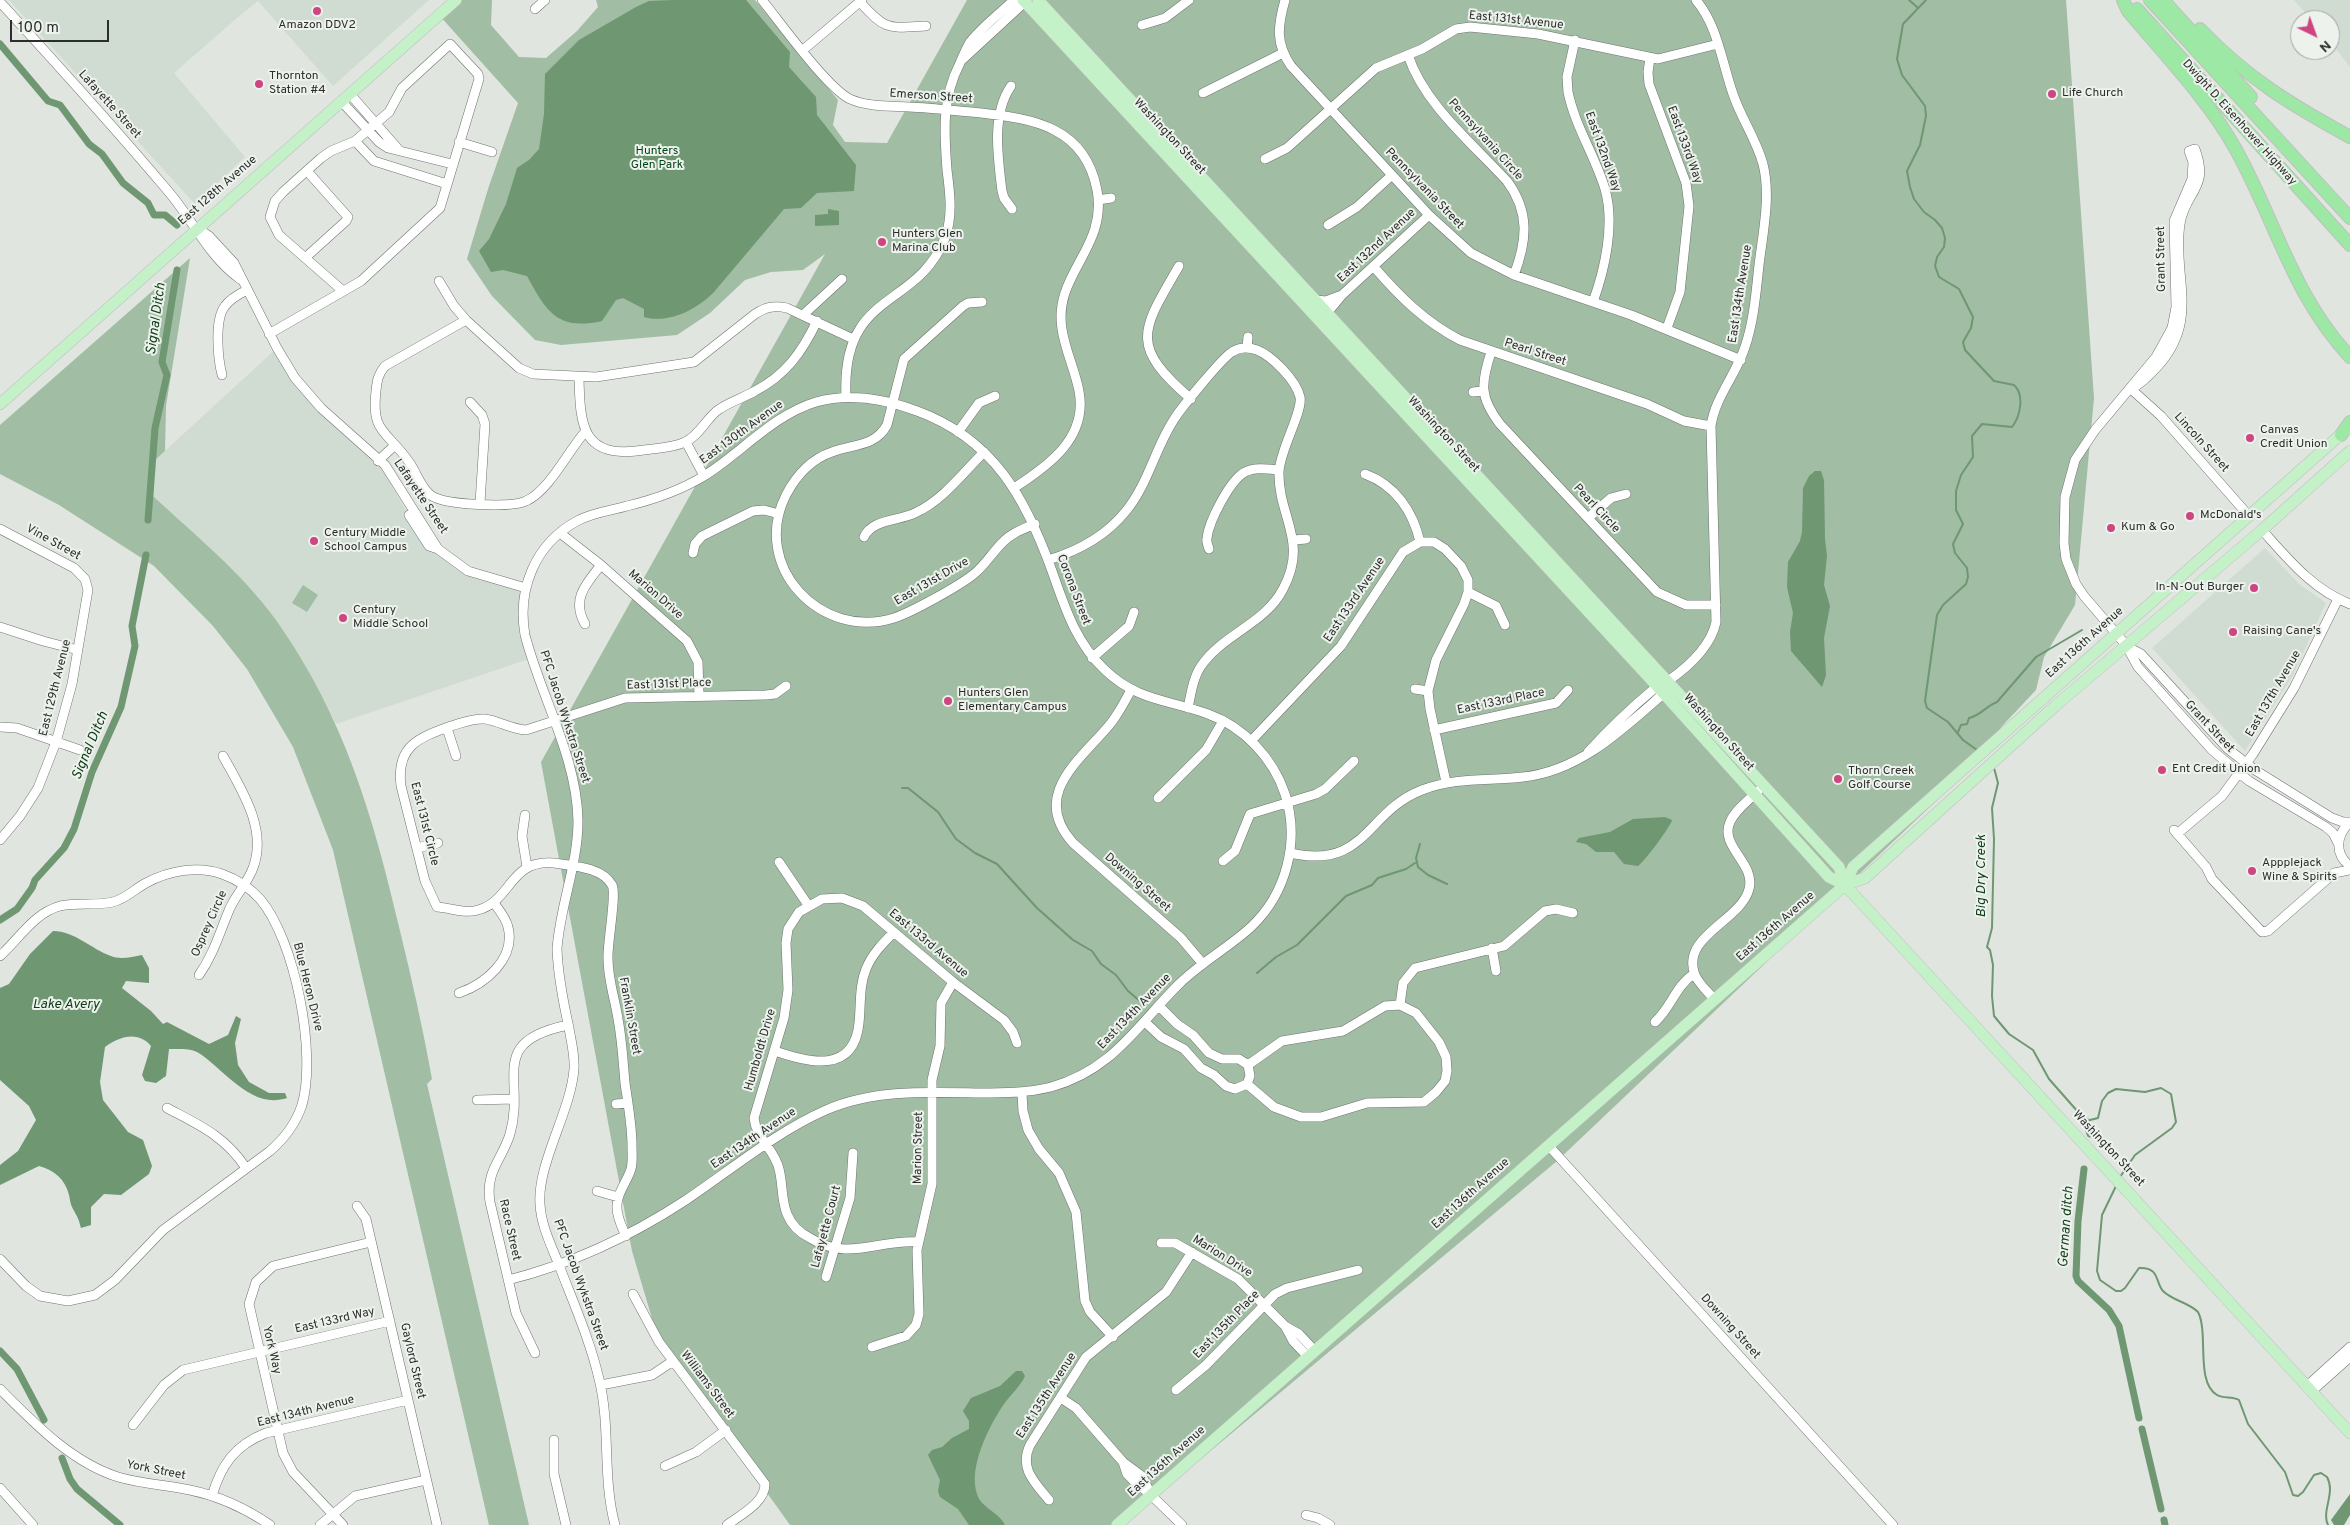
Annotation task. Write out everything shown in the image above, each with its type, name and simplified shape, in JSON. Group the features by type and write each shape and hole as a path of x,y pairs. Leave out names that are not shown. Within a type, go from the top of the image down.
{"highway":[{"path":"2123,0 2128,11 2210,112 2234,146 2302,292 2331,334 2350,357"},
{"name":"Dwight D. Eisenhower Highway","path":"2128,0 2350,245"},
{"path":"2136,0 2350,234"},
{"path":"2150,0 2350,218"},
{"name":"Dwight D. Eisenhower Highway","path":"2163,0 2350,206"},
{"path":"2173,0 2218,47 2260,83 2288,103 2350,136"},
{"path":"2346,431 2350,422"}],"main road":[{"name":"East 128th Avenue","path":"2,398 456,0"},
{"name":"Washington Street","path":"1038,0 1315,300 1324,318"},
{"name":"Washington Street","path":"1022,1 1324,318 1663,686 1754,794 1829,878 1845,885 2100,1159 2350,1433"},
{"name":"East 136th Avenue","path":"1845,885 1853,867 2346,431"},
{"name":"East 136th Avenue","path":"1117,1525 1714,999 1845,885 1865,878 2011,745 2262,530 2350,451"},
{"name":"Washington Street","path":"1663,686 1763,785 1840,867 1845,885"}],"street":[{"path":"535,10 545,0"},
{"name":"Emerson Street","path":"762,0 830,84 848,98 872,105 945,109 1034,120 1065,136 1086,161 1094,179 1098,200 1095,233 1068,281 1061,314 1064,340 1080,392 1078,420 1073,435 1061,453 1014,488"},
{"path":"1142,25 1164,18 1189,0"},
{"name":"Pennsylvania Street","path":"1285,0 1278,27 1283,53 1291,66 1429,215 1471,252 1514,275 1667,328 1741,360"},
{"name":"East 134th Avenue","path":"508,1280 559,1265 626,1236 672,1209 807,1119 839,1104 876,1096 932,1092 1022,1093 1061,1084 1091,1070 1116,1052 1177,986 1248,929 1267,909 1283,879 1290,853 1316,857 1345,851 1361,839 1405,798 1421,790 1446,782 1532,776 1566,765 1588,752 1617,722 1663,686 1709,641 1715,628 1716,605 1711,426 1717,402 1741,360 1748,340 1756,294 1766,201 1766,180 1757,145 1733,95 1718,44 1706,14 1696,0"},
{"path":"803,50 861,1 876,20 887,27 926,26"},
{"path":"846,397 845,369 853,339 872,312 932,263 945,236 950,205 943,125 952,79 961,61 1022,1"},
{"name":"Lafayette Street","path":"0,2 116,131 197,228 207,248 227,270 241,280 285,363 312,398 385,465 400,486 438,550 468,571 526,588"},
{"name":"East 131st Avenue","path":"1265,159 1287,148 1372,71 1408,55 1447,32 1466,27 1575,40 1650,58 1668,58 1718,44"},
{"name":"East 132nd Way","path":"1575,40 1567,77 1568,92 1604,188 1608,206 1602,271 1593,302"},
{"path":"270,334 343,291 361,280 430,220 440,208 478,79 478,74 450,44 402,88 389,112 355,141 331,151 307,170 275,201 270,217 280,235 343,291"},
{"path":"1203,93 1283,53"},
{"name":"Pennsylvania Circle","path":"1408,55 1416,77 1429,97 1515,193 1524,216 1525,234 1514,275"},
{"name":"East 133rd Way","path":"1650,58 1649,84 1686,183 1690,206 1680,292 1667,328"},
{"path":"1011,86 1004,97 998,140 1002,191 1004,198 1012,209"},
{"path":"346,98 376,123 398,149"},
{"path":"346,98 368,130 383,145 452,164"},
{"path":"355,141 374,160 447,184"},
{"path":"459,142 492,152"},
{"name":"Grant Street","path":"2192,150 2200,170 2198,186 2189,195 2180,223 2183,306 2179,328 2172,346 2161,362 2141,384 2132,389 2094,430 2075,460 2065,497 2064,543 2070,571 2084,596 2126,645 2138,668 2212,750 2239,774 2326,827 2333,833 2338,843"},
{"path":"305,258 346,221 348,217 307,170"},
{"path":"1328,225 1357,207 1392,175"},
{"path":"1098,200 1111,198"},
{"name":"East 132nd Avenue","path":"1324,318 1342,295 1429,215"},
{"path":"1179,266 1153,312 1148,336 1152,357 1160,372 1191,399"},
{"name":"Pearl Street","path":"1374,267 1416,311 1450,335 1491,352 1647,404 1684,421 1711,426"},
{"path":"803,315 842,279"},
{"path":"439,281 454,306 466,320 525,372 596,377 694,362 765,308 778,306 817,321 853,339"},
{"path":"222,375 218,357 221,314 227,303 247,290"},
{"name":"East 132nd Avenue","path":"1315,300 1326,300 1342,295"},
{"name":"East 131st Drive","path":"982,302 968,303 963,306 906,357 900,369 887,425 875,439 869,443 828,454 803,471 786,495 779,514 777,532 779,554 786,574 796,589 825,613 860,622 882,621 907,613 973,574 1007,538 1035,524"},
{"path":"1410,320 1416,311"},
{"path":"466,320 382,370 378,378 374,418 378,426 410,462 427,492 435,498 449,502 514,504 533,497 585,432"},
{"path":"579,376 581,421 585,432 602,447 612,452 625,453 686,442 719,409 758,390 795,360 802,351 817,321"},
{"path":"1246,348 1248,337"},
{"path":"1048,560 1094,540 1120,518 1141,488 1172,422 1226,357 1238,349 1246,348 1266,355 1279,368 1296,389 1305,405 1284,447 1279,470 1281,492 1294,540 1292,564 1283,590 1261,616 1210,655 1198,673 1188,708"},
{"path":"1473,392 1483,391 1484,378 1491,352"},
{"name":"Lincoln Street","path":"2132,389 2161,416 2249,516"},
{"name":"Pearl Circle","path":"1483,391 1486,403 1500,424 1656,592 1686,606 1716,605"},
{"path":"958,432 979,403 995,396"},
{"name":"Corona Street","path":"846,397 874,399 924,413 958,432 984,452 1014,488 1035,524 1071,624 1092,658 1109,675 1131,690 1151,699 1204,712 1223,721 1251,741 1269,762 1281,784 1287,803 1291,829 1290,853"},
{"name":"East 130th Avenue","path":"526,588 538,558 560,533 591,515 648,500 704,476 791,412 823,400 846,397"},
{"path":"470,402 482,414 486,424 480,503"},
{"path":"686,442 704,476"},
{"path":"378,460 395,445"},
{"path":"864,536 867,531 877,525 914,514 936,500 984,452"},
{"path":"1209,549 1206,541 1208,532 1232,483 1244,472 1252,470 1279,470"},
{"path":"1365,474 1381,480 1406,506 1416,525 1420,542 1434,542 1445,549 1465,573 1468,584 1468,592 1436,660 1428,691 1434,730 1446,782"},
{"path":"1588,518 1611,498 1626,494"},
{"path":"693,553 700,538 756,510 779,514"},
{"name":"Vine Street","path":"0,529 74,568 82,575 88,586"},
{"path":"2262,530 2297,569 2338,599 2350,604"},
{"name":"Marion Drive","path":"560,533 602,564 687,641 698,662 699,696"},
{"path":"1294,540 1306,539"},
{"name":"East 133rd Avenue","path":"1251,741 1334,654 1403,552 1420,542"},
{"path":"585,624 578,610 581,594 585,585 602,564"},
{"name":"East 129th Avenue","path":"0,840 33,796 56,742 65,714 88,601 88,586"},
{"name":"PFC Jacob Wykstra Street","path":"526,588 523,613 525,635 575,790 578,822 557,949 558,967 574,1054 573,1079 543,1178 540,1196 544,1226 601,1385 605,1414 609,1494 615,1525"},
{"path":"1468,592 1496,606 1505,625"},
{"name":"East 137th Avenue","path":"2334,873 2268,932 2264,932 2212,879 2206,867 2176,832 2217,801 2239,774 2294,688 2338,599"},
{"path":"1092,658 1129,626 1134,612"},
{"path":"0,626 43,642 78,650"},
{"name":"Grant Street","path":"2126,645 2141,654 2220,742 2246,763 2332,818 2350,822"},
{"name":"East 131st Place","path":"554,722 625,698 770,695 786,686"},
{"path":"1415,689 1428,691"},
{"name":"Downing Street","path":"1131,690 1111,723 1062,781 1056,802 1058,819 1062,830 1072,843 1181,938 1203,964"},
{"name":"East 133rd Place","path":"1434,730 1556,703 1568,690"},
{"name":"East 131st Circle","path":"494,903 480,910 467,911 437,907 426,881 401,786 400,773 403,756 418,739 475,719 491,720 521,730 554,722"},
{"path":"1158,798 1206,750 1223,721"},
{"path":"0,727 17,728 80,750"},
{"path":"447,728 456,756"},
{"name":"Osprey Circle","path":"199,975 217,946 226,918 255,863 256,840 254,821 243,792 223,756"},
{"path":"1223,861 1235,851 1250,814 1310,797 1326,789 1354,761"},
{"path":"1714,999 1694,974 1695,952 1700,944 1738,908 1749,890 1748,870 1729,840 1728,830 1730,820 1763,785"},
{"path":"525,815 522,836 527,867"},
{"path":"2350,822 2340,835 2338,843 2341,856 2350,866"},
{"path":"417,848 438,843"},
{"path":"2334,873 2341,856"},
{"path":"779,862 808,905"},
{"path":"459,993 478,985 500,964 507,951 508,927 494,903 516,874 527,867 550,863 572,866"},
{"name":"Franklin Street","path":"572,866 602,874 611,882 615,892 608,939 608,964 625,1059 632,1160 618,1197 617,1212 626,1236"},
{"name":"Blue Heron Drive","path":"0,956 32,922 60,906 115,902 164,875 184,870 222,874 243,884 267,908 281,934 289,958 307,1039 306,1086 299,1113 290,1130 278,1144 163,1230 115,1280 89,1297 61,1301 40,1296 26,1286 0,1259"},
{"path":"2334,873 2350,870"},
{"name":"East 133rd Avenue","path":"808,905 832,897 854,900 1007,1024 1017,1043"},
{"name":"Humboldt Drive","path":"808,905 796,916 786,937 787,1002 775,1051 754,1118 757,1130 778,1164 784,1204 791,1221 808,1238 835,1248 862,1250 900,1241 918,1242"},
{"path":"1400,1005 1403,983 1415,968 1511,943 1545,911 1556,909 1573,913"},
{"path":"775,1051 819,1063 832,1060 849,1048 858,1034 861,990 866,970 878,949 894,932"},
{"path":"1492,948 1496,971"},
{"path":"1655,1022 1665,1013 1682,983 1694,974"},
{"name":"Marion Street","path":"872,1348 902,1338 917,1322 920,1303 918,1242 932,1184 932,1092 934,1068 940,1046 941,1003 953,982"},
{"path":"1247,1084 1274,1107 1301,1117 1321,1116 1377,1102 1412,1104 1424,1102 1436,1092 1444,1081 1447,1071 1446,1057 1438,1042 1416,1013 1400,1005 1385,1006 1354,1026 1335,1034 1282,1041 1248,1065"},
{"path":"1145,1022 1161,1037 1179,1045 1201,1068 1214,1074 1226,1086 1235,1089 1247,1084 1250,1076 1248,1065 1240,1059 1222,1059 1209,1053 1193,1035 1177,1024 1159,1006"},
{"name":"Race Street","path":"535,1354 520,1327 488,1194 492,1169 510,1132 513,1068 520,1049 536,1034 568,1025"},
{"path":"1022,1093 1023,1111 1028,1130 1039,1148 1059,1173 1076,1212 1084,1301 1093,1316 1113,1337"},
{"path":"477,1100 513,1099"},
{"path":"616,1104 628,1103"},
{"path":"167,1108 222,1139 231,1147 246,1168"},
{"name":"Downing Street","path":"1548,1145 1893,1525"},
{"name":"Lafayette Court","path":"826,1277 850,1198 853,1153"},
{"path":"597,1190 618,1197"},
{"name":"Gaylord Street","path":"357,1206 366,1219 437,1525"},
{"name":"York Way","path":"343,1525 289,1466 283,1453 258,1352 249,1304 253,1287 263,1273 280,1263 371,1242"},
{"name":"Marion Drive","path":"1161,1243 1174,1243 1238,1279 1285,1326 1296,1331 1311,1354"},
{"name":"East 135th Avenue","path":"1049,1500 1027,1472 1025,1457 1030,1445 1086,1357 1113,1337 1166,1292 1192,1252"},
{"name":"East 135th Place","path":"1176,1390 1206,1365 1264,1303 1275,1294 1287,1288 1358,1270"},
{"name":"Williams Street","path":"633,1294 654,1334 759,1475 765,1489 756,1503 727,1525"},
{"name":"East 133rd Way","path":"133,1424 157,1392 175,1375 192,1368 390,1321"},
{"path":"2309,1388 2350,1347"},
{"path":"2309,1388 2350,1357"},
{"path":"601,1385 652,1375 674,1361"},
{"name":"York Street","path":"0,1389 59,1444 97,1467 132,1481 212,1496 246,1510 270,1525"},
{"path":"1061,1398 1076,1408 1123,1462 1142,1476 1151,1495 1182,1525"},
{"name":"East 134th Avenue","path":"212,1496 220,1472 235,1451 250,1439 408,1400"},
{"path":"665,1466 696,1452 726,1430"},
{"path":"554,1440 554,1474 566,1525"},
{"path":"320,1525 355,1496 426,1480"},
{"path":"0,1488 33,1525"},
{"path":"1306,1515 1318,1518 1330,1525"}],"shaded area":[{"path":"9,0 429,0 333,86 258,1 237,18 174,73 245,157 195,204"},
{"path":"2294,0 2350,0 2350,67 2340,54 2340,10 2303,10"},
{"name":"Century Middle School Campus","path":"277,348 295,378 378,461 415,527 452,562 526,588 524,603 532,658 336,724 302,660 254,593 218,555 153,496 155,460"},
{"path":"2265,548 2299,584 2326,603 2293,675 2245,751 2152,648"}],"green space":[{"path":"456,0 492,0 491,25 519,57 546,58 577,31 598,7 596,0 755,0 838,100 833,125 845,142 887,143 967,0 2066,0 2094,398 2075,605 2044,657 2036,690 2004,724 1955,783 1557,1161 1122,1525 790,1525 659,1342 632,1251 541,762 825,254 803,270 771,272 745,280 710,313 677,335 561,345 535,340 492,296 467,259 488,189 518,103 439,15"},
{"path":"190,258 166,406 165,451 155,460 153,496 233,570 276,620 321,694 354,769 379,848 409,968 432,1079 427,1084 529,1525 489,1525 333,850 293,747 247,669 213,626 154,566 59,505 0,474 0,425"},
{"path":"303,585 318,595 307,612 292,603"}],"water":[{"name":"Hunters Glen Park","path":"746,0 790,52 789,67 816,97 817,115 856,165 854,191 817,193 801,208 784,209 714,292 691,310 672,317 653,319 644,317 644,309 623,298 616,300 602,321 574,323 564,320 547,308 527,276 503,270 491,272 479,251 489,239 506,204 517,168 529,160 539,149 544,114 545,74 579,40 636,7 649,1"},
{"path":"828,209 839,211 839,225 815,226 815,215 828,214"},
{"path":"1815,471 1821,471 1824,480 1827,556 1824,585 1830,606 1824,638 1826,675 1822,687 1791,651 1790,632 1793,613 1787,587 1788,562 1800,541 1802,532 1803,488 1809,476"},
{"path":"1665,817 1672,820 1671,823 1652,851 1638,866 1624,864 1614,852 1596,852 1586,844 1576,842 1579,838 1610,832 1633,819"},
{"name":"Lake Avery","path":"53,931 69,934 104,953 118,958 142,955 149,968 149,983 126,981 122,988 151,1011 163,1024 167,1022 209,1044 228,1035 236,1016 241,1019 235,1043 238,1065 249,1082 269,1093 285,1093 287,1098 274,1100 261,1098 249,1093 207,1059 197,1052 187,1049 169,1049 166,1076 156,1083 145,1081 142,1075 151,1046 146,1041 135,1037 123,1038 111,1043 105,1047 100,1082 103,1100 128,1132 143,1140 152,1166 149,1174 121,1195 104,1194 91,1207 91,1225 81,1228 71,1206 65,1184 49,1170 39,1166 0,1185 0,1165 18,1151 36,1120 29,1106 0,1080 0,988 9,984 30,954"},
{"path":"1016,1371 1022,1371 1025,1376 1021,1384 1004,1404 986,1435 975,1472 975,1483 979,1499 1005,1525 969,1525 958,1509 940,1497 938,1491 940,1480 928,1455 932,1450 942,1447 952,1438 969,1429 969,1421 963,1411 971,1398 1000,1386"},
{"path":"2350,1494 2350,1515 2344,1525 2334,1525 2331,1520"}],"waterway":[{"path":"1909,0 1917,7"},
{"name":"Big Dry Creek","path":"1926,0 1903,24 1897,59 1902,75 1925,106 1926,116 1920,145 1907,171 1910,187 1914,199 1924,212 1942,228 1945,238 1944,247 1937,257 1935,266 1939,277 1959,289 1973,317 1971,328 1963,342 1965,350 1994,381 2014,385 2020,400 2019,412 2012,427 1982,424 1972,436 1973,457 1961,475 1956,491 1956,510 1963,524 1953,544 1955,553 1967,568 1968,577 1966,584 1943,605 1937,615 1925,701 1927,708 1948,722 1963,740 1977,750"},
{"path":"0,44 48,101 60,105 89,144 102,154 123,183 148,203 154,215 165,215 177,225"},
{"name":"Signal Ditch","path":"148,520 155,428 167,375 162,362 177,270"},
{"name":"Signal Ditch","path":"0,920 17,909 32,888 35,880 64,848 74,829 92,772 121,707 135,646 132,626 146,555"},
{"path":"1958,732 1961,725 1967,724 1969,718 1997,702 2036,657 2082,630"},
{"name":"Big Dry Creek","path":"1994,768 1998,783 1992,808 1994,839 1992,928 1987,947 1990,950 1993,965 1992,996 1994,1016 2009,1034 2033,1050 2049,1079 2086,1121 2098,1118 2102,1101 2108,1093 2116,1089 2145,1092 2161,1088 2171,1094 2176,1122 2172,1128 2135,1155 2120,1177"},
{"path":"902,788 908,788 938,812 956,839 975,853 997,864 1037,908 1073,940 1092,951 1101,964 1116,975 1128,991 1141,1002"},
{"path":"1420,844 1416,858 1418,867 1428,875 1447,884"},
{"path":"1257,973 1276,957 1297,945 1346,896 1372,885 1378,878 1406,869 1415,863"},
{"name":"German ditch","path":"2086,1121 2090,1134"},
{"name":"German ditch","path":"2084,1169 2078,1221 2076,1276 2078,1281 2109,1310 2119,1326 2139,1418"},
{"name":"Big Dry Creek","path":"2116,1186 2102,1215 2097,1271 2100,1280 2116,1291 2121,1291 2139,1268 2146,1268 2154,1272 2163,1291 2198,1312 2203,1332 2204,1369 2210,1389 2217,1395 2239,1400 2248,1424 2285,1472 2293,1495 2298,1496 2303,1492 2314,1475 2321,1473 2327,1477 2330,1489 2326,1514 2328,1525"},
{"name":"Signal Ditch","path":"0,1351 17,1369 44,1420"},
{"name":"German ditch","path":"2142,1429 2161,1509"},
{"name":"Signal Ditch","path":"62,1458 70,1479 77,1489 120,1525"},
{"name":"German ditch","path":"2164,1520 2165,1525"}],"place":[{"name":"Amazon DDV2","path":"317,11"},
{"name":"Thornton Station #4","path":"259,84"},
{"name":"Life Church","path":"2052,94"},
{"name":"Hunters Glen Marina Club","path":"882,242"},
{"name":"Canvas Credit Union","path":"2250,438"},
{"name":"McDonald's","path":"2190,516"},
{"name":"Kum & Go","path":"2111,528"},
{"name":"Century Middle School Campus","path":"314,541"},
{"name":"In-N-Out Burger","path":"2254,588"},
{"name":"Century Middle School","path":"343,618"},
{"name":"Raising Cane's","path":"2233,632"},
{"name":"Hunters Glen Elementary Campus","path":"948,701"},
{"name":"Ent Credit Union","path":"2162,770"},
{"name":"Thorn Creek Golf Course","path":"1838,779"},
{"name":"Appplejack Wine & Spirits","path":"2252,871"}]}
